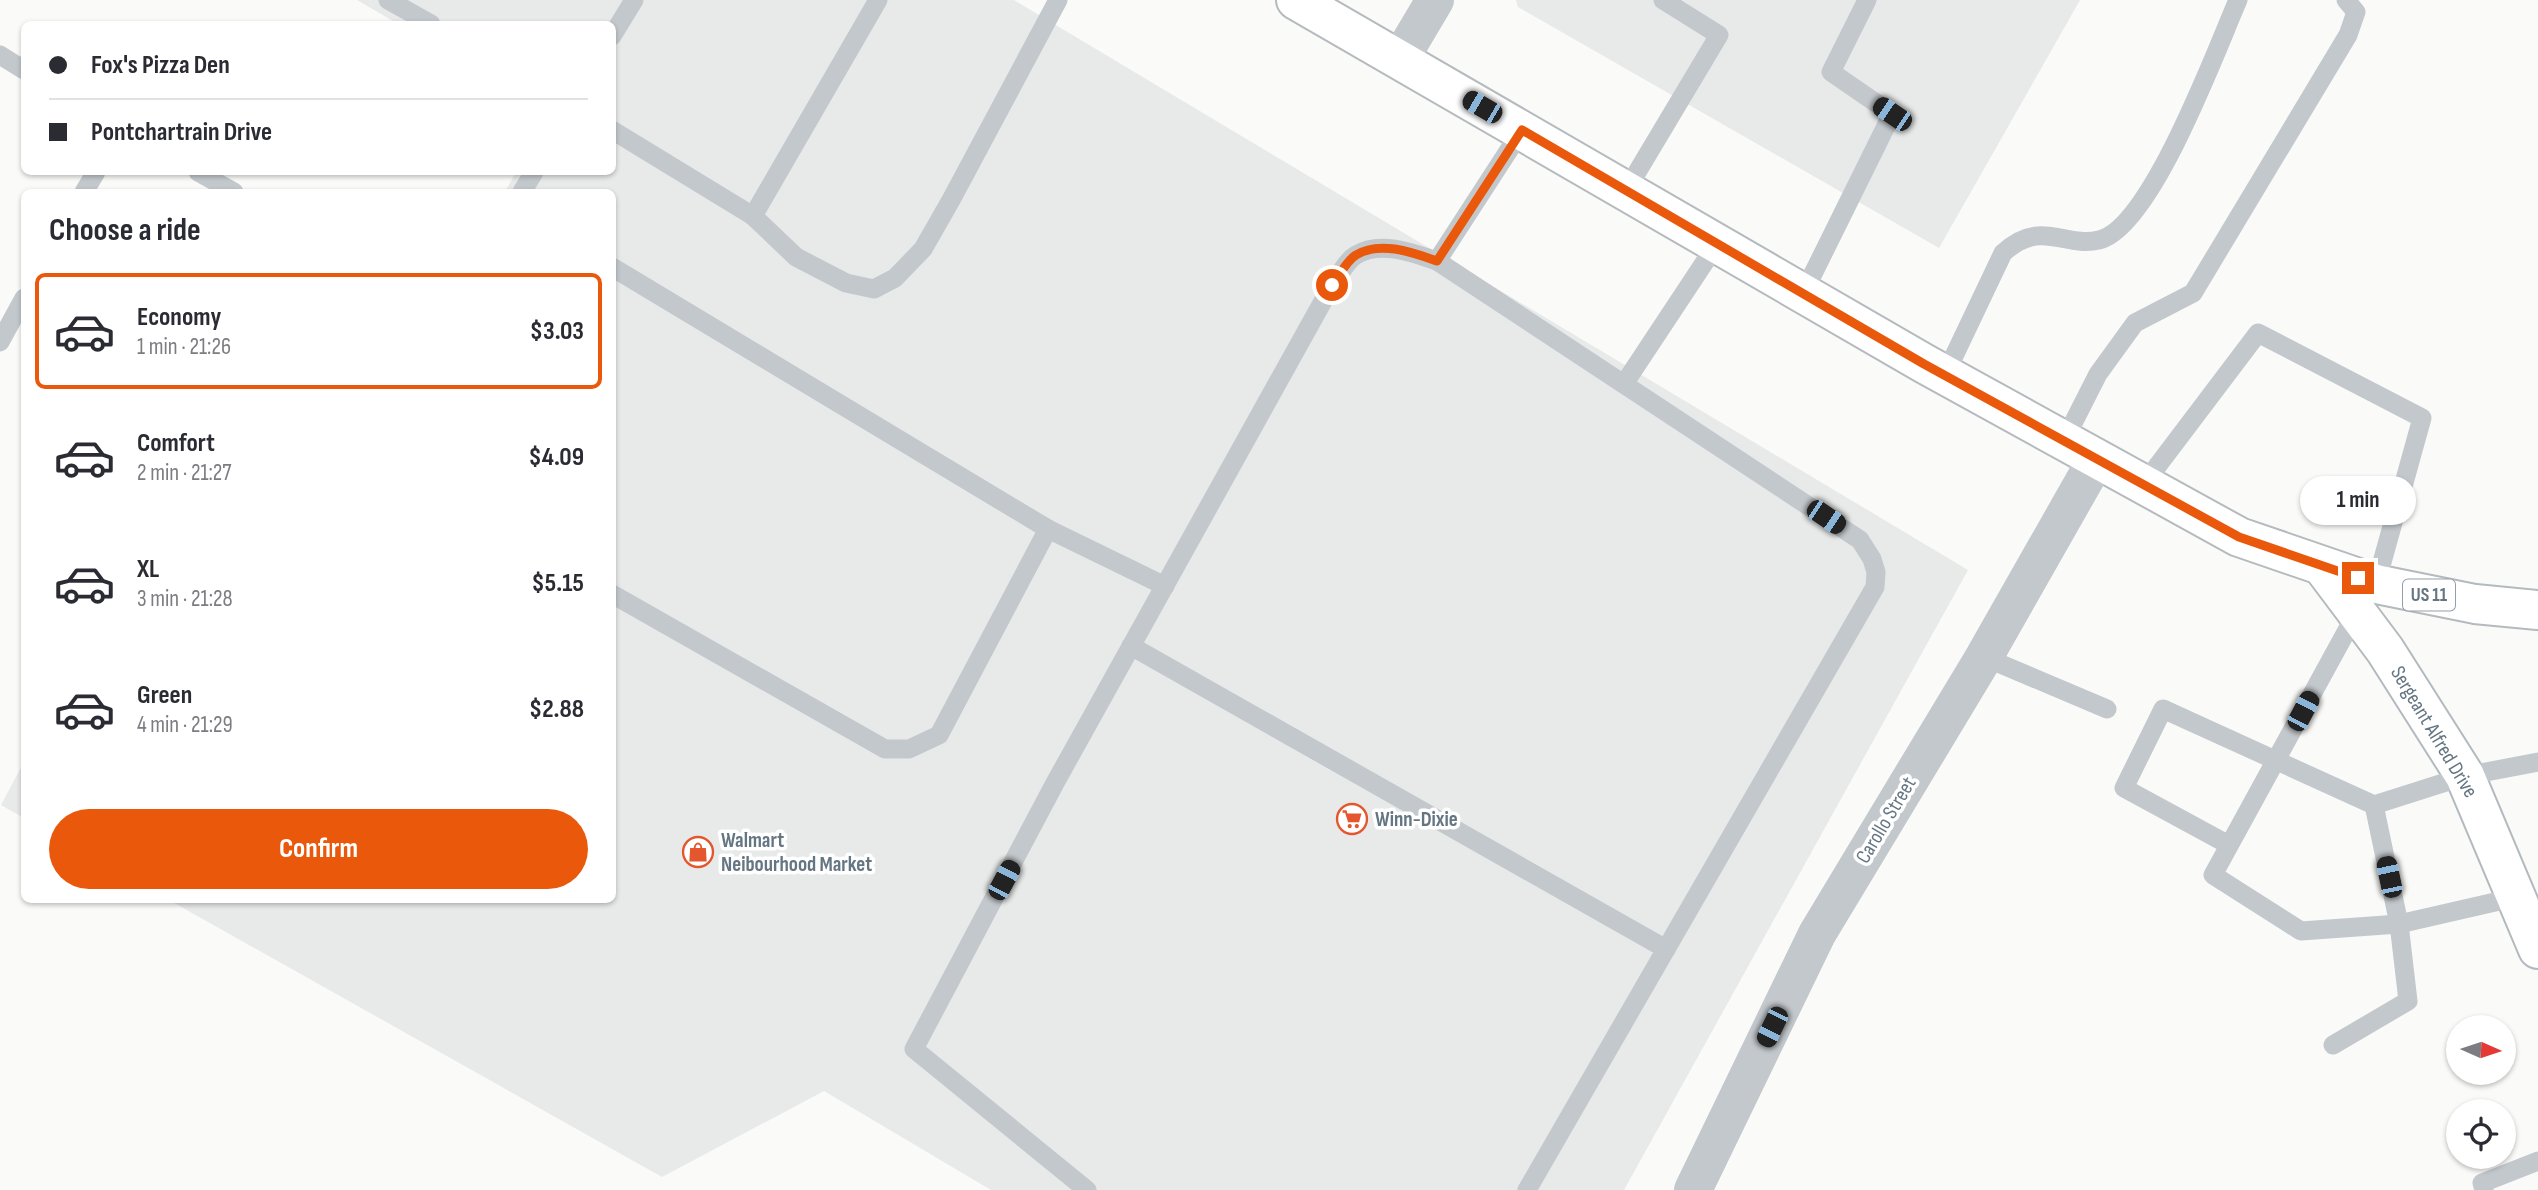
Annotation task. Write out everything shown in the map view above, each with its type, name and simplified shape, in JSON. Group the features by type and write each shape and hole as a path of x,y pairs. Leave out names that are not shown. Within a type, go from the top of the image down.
{"main road":[{"name":"US 11","path":"1296,0 1945,375 2239,537 2322,566 2366,598 2538,610"},
{"name":"Sergeant Alfred Drive","path":"2366,598 2385,650 2465,776 2538,949"}],"street":[{"path":"1400,59 1435,0"},
{"name":"Carollo Street","path":"1693,1190 1817,934 1984,657 2080,451"}],"lane":[{"path":"388,0 426,21"},
{"path":"616,29 634,0"},
{"path":"753,216 878,0"},
{"path":"616,132 753,216 796,257 846,283 874,289 895,278 923,249 1058,0"},
{"path":"1627,190 1718,35 1663,0"},
{"path":"1804,292 1892,114 1831,72 1867,0"},
{"path":"1945,375 2003,253 2015,242 2054,235 2099,240 2119,230 2138,210 2167,159 2238,0"},
{"path":"2080,451 2098,374 2135,324 2193,293 2348,35 2356,12 2346,0"},
{"path":"0,55 21,68"},
{"path":"1437,261 1522,130"},
{"path":"203,175 229,189"},
{"path":"1624,384 1718,242"},
{"path":"1087,1190 914,1049 1131,646 1332,285 1356,255 1373,250 1400,249 1437,261 1860,540 1876,572 1875,587 1527,1190"},
{"path":"616,269 1048,529 1165,586"},
{"path":"0,342 21,304"},
{"path":"2143,485 2258,333 2422,418 2366,598 2213,875 2301,931 2399,924 2517,897"},
{"path":"616,596 884,750 909,749 939,735 1048,529"},
{"path":"1131,646 1666,949"},
{"path":"1984,657 2107,709"},
{"path":"2229,845 2123,788 2163,709 2374,805 2465,776 2538,762"},
{"path":"2333,1045 2408,1001 2399,924 2374,805"},
{"path":"2484,1190 2482,1183 2538,1161"}],"shaded area":[{"path":"357,0 1014,0 1968,570 1624,1190 991,1190 824,1091 662,1177 174,903 616,903 616,189 507,189 514,175 616,175 616,21 393,21"},
{"path":"1516,0 2080,0 1939,248 1518,7"},
{"path":"21,768 21,816 1,805"}],"place":[{"name":"Winn-Dixie","path":"1352,819"},
{"name":"Walmart Neibourhood Market","path":"698,852"}],"route":[{"path":"1332,285 1356,255 1373,250 1400,249 1437,261 1522,130 1744,256 1924,364 2239,537 2358,578"}]}
